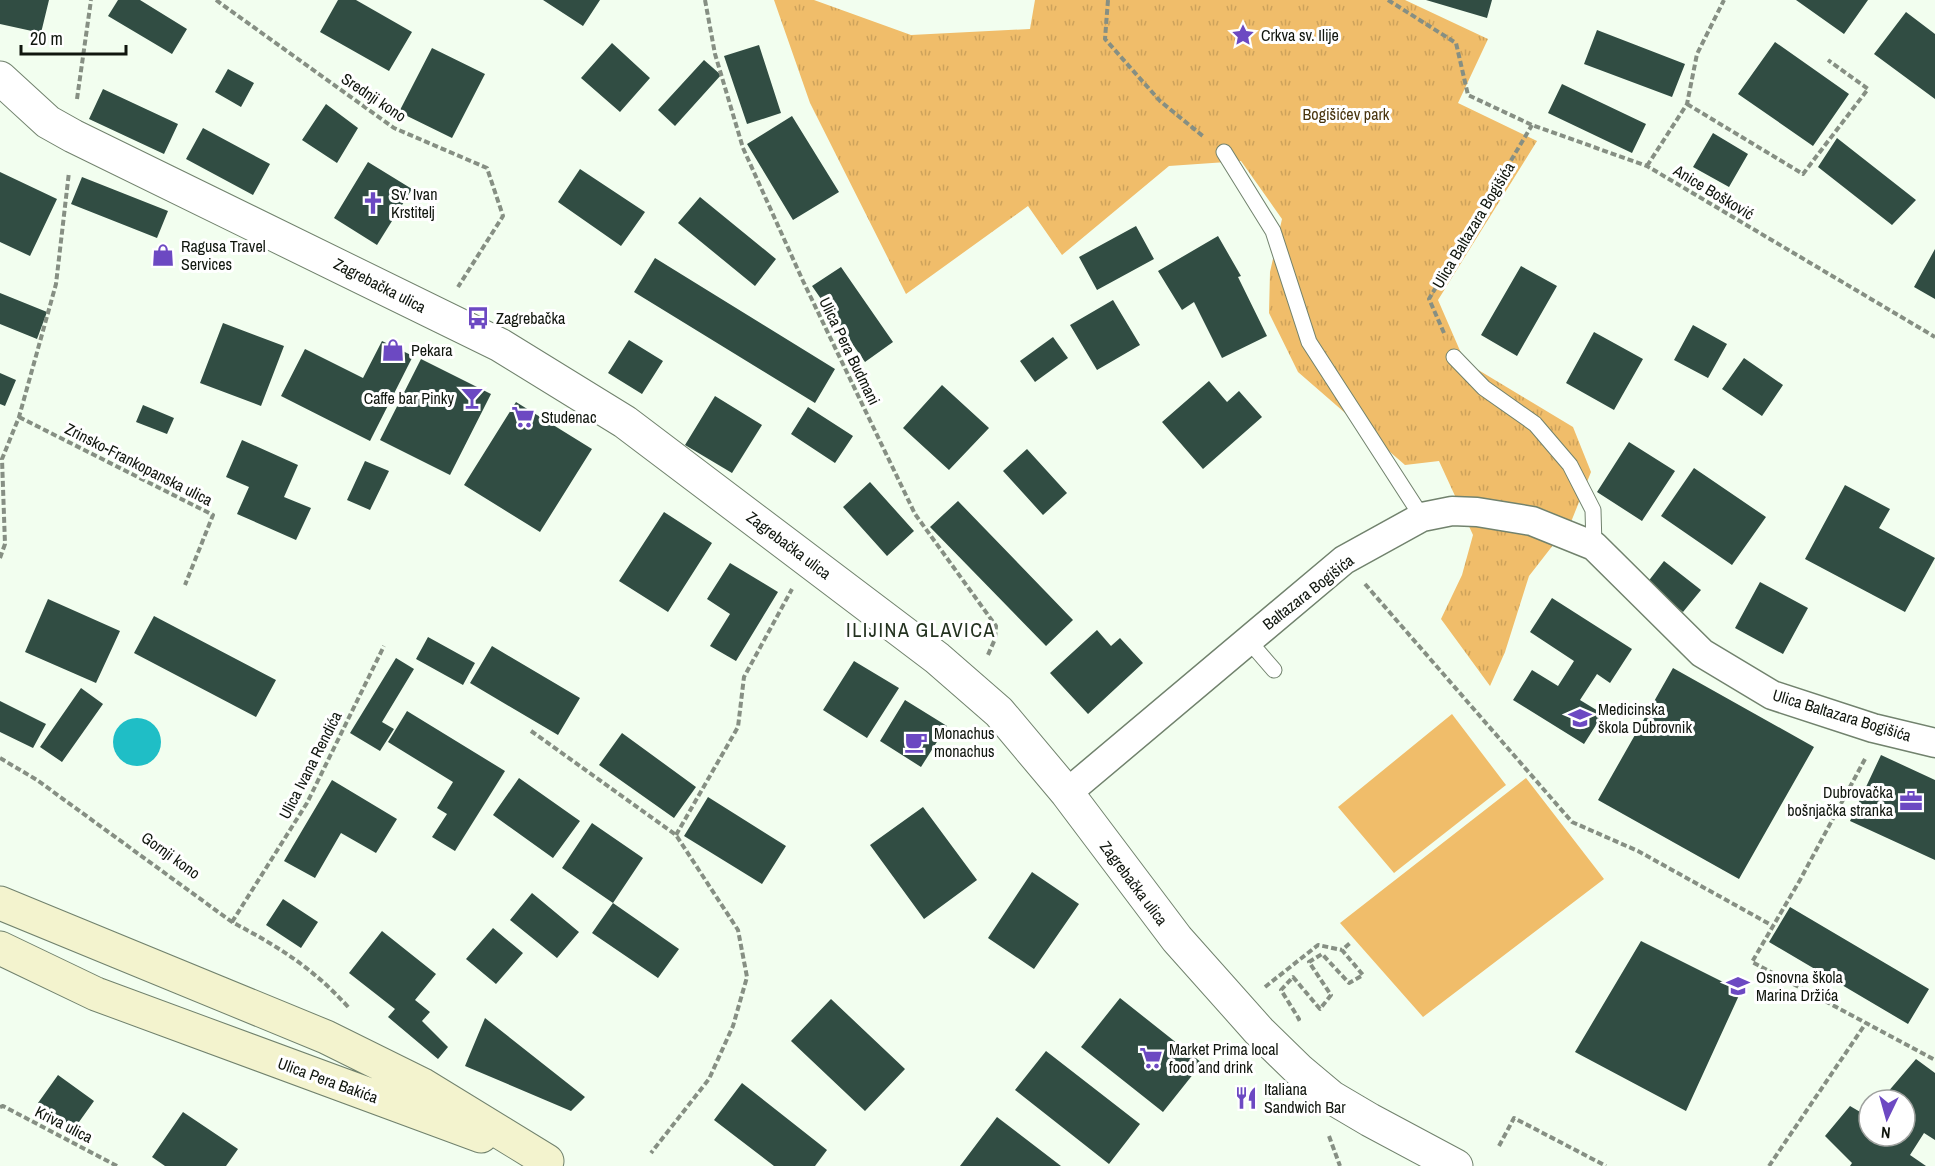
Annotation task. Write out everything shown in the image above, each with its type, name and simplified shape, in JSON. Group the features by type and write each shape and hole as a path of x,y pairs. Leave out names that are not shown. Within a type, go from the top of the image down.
{"main road":[{"path":"0,903 326,1037 423,1085 552,1164"},
{"path":"0,948 96,994"},
{"path":"0,970 96,994"},
{"name":"Ulica Pera Bakića","path":"96,994 552,1164"}],"street":[{"name":"Zagrebačka ulica","path":"0,78 48,122 73,136 500,345 625,422 937,658 999,712 1067,793 1140,894 1238,1008 1299,1071 1331,1096 1456,1166"},
{"name":"Baltazara Bogišića","path":"1067,793 1344,560 1422,517 1452,511 1499,515 1532,521 1594,546"},
{"name":"Ulica Baltazara Bogišića","path":"1594,546 1702,653 1772,695 1881,730 1935,743"}],"lane":[{"path":"1224,152 1273,231 1309,342 1422,517"},
{"path":"1454,357 1484,388 1535,424 1570,465 1593,510 1594,546"},
{"path":"1248,640 1274,670"}],"path":[{"path":"77,103 91,0"},
{"name":"Srednji kono","path":"216,0 394,128 487,168 503,216 440,316"},
{"name":"Ulica Pera Budmani","path":"705,0 715,54 743,148 803,281 915,514 996,626 995,639 972,690"},
{"path":"1108,0 1105,39 1160,101 1224,152"},
{"path":"1388,0 1399,3"},
{"path":"1647,166 1687,104 1697,54 1724,0"},
{"name":"Anice Bošković","path":"1399,3 1456,43 1468,95 1532,125 1647,166 1935,336"},
{"path":"1687,104 1803,174 1868,89 1828,60"},
{"name":"Ulica Baltazara Bogišića","path":"1454,357 1430,298 1532,125"},
{"path":"0,558 5,544 1,459 19,417 56,284 71,162"},
{"name":"Zrinsko-Frankopanska ulica","path":"19,417 213,515 185,585"},
{"path":"1344,560 1572,822 1638,851 1773,926"},
{"path":"676,835 738,727 744,676 794,586"},
{"name":"Ulica Ivana Rendića","path":"232,922 307,803 384,646"},
{"path":"1881,730 1752,962 1935,1060"},
{"path":"531,731 676,835 738,930 747,977 733,1026 709,1079 651,1153"},
{"name":"Gornji kono","path":"0,758 37,780 232,922 267,940 322,978"},
{"path":"1342,950 1350,943"},
{"path":"1238,1008 1318,945 1342,950 1363,975 1349,983 1322,954 1310,962 1331,995 1320,1009 1293,977 1281,990 1299,1019 1272,1043"},
{"path":"1769,1166 1866,1023"},
{"name":"Kriva ulica","path":"0,1107 3,1106 117,1166"},
{"path":"1498,1146 1514,1118 1605,1166"}],"green space":[{"name":"Bogišićev park","path":"774,0 814,0 911,35 1030,29 1035,0 1405,0 1488,39 1458,103 1537,141 1438,300 1461,353 1475,368 1573,427 1591,472 1571,522 1529,576 1505,652 1490,686 1441,619 1462,575 1473,535 1439,461 1405,465 1298,372 1269,313 1270,272 1282,219 1241,161 1169,166 1062,255 1028,206 906,294 810,103"},
{"path":"1452,714 1506,785 1394,873 1338,807"},
{"path":"1526,778 1604,879 1423,1017 1340,923"}],"water":[{"path":"132,718 142,718 154,725 161,737 161,747 154,759 142,766 132,766 117,755 113,747 113,737 124,722"}],"building":[{"path":"0,0 49,0 41,33 0,24"},
{"path":"118,0 140,0 187,29 172,54 108,16"},
{"path":"338,0 356,0 412,32 389,71 320,32"},
{"path":"543,0 600,0 583,26"},
{"path":"1426,0 1492,0 1487,18"},
{"path":"1796,0 1868,0 1844,34"},
{"path":"1906,12 1935,34 1935,99 1874,54"},
{"path":"1597,30 1685,64 1672,97 1584,64"},
{"path":"1775,42 1849,94 1813,146 1738,94"},
{"path":"612,43 650,78 620,112 581,78"},
{"path":"759,45 781,113 747,124 724,56"},
{"path":"432,48 485,74 452,138 399,112"},
{"path":"704,60 721,75 675,126 658,110"},
{"path":"228,69 254,83 241,107 215,92"},
{"path":"1562,84 1646,124 1632,153 1548,113"},
{"path":"103,89 178,124 164,154 89,119"},
{"path":"326,104 358,128 337,163 302,140"},
{"path":"792,116 839,192 793,220 747,144"},
{"path":"203,128 270,164 253,195 186,159"},
{"path":"1713,133 1748,154 1729,187 1693,167"},
{"path":"1837,138 1916,200 1892,225 1818,167"},
{"name":"Sv. Ivan Krstitelj","path":"368,162 412,189 377,245 334,218"},
{"path":"580,169 645,212 621,246 558,202"},
{"path":"0,172 57,199 30,256 0,242"},
{"path":"82,177 168,211 157,238 71,204"},
{"path":"700,197 776,259 755,286 678,223"},
{"path":"1136,226 1154,259 1097,290 1079,257"},
{"path":"1218,236 1241,276 1238,277 1267,336 1222,358 1194,302 1182,310 1158,271"},
{"path":"1935,249 1935,299 1914,287"},
{"path":"655,258 835,369 815,403 634,292"},
{"path":"1521,266 1557,286 1517,356 1481,335"},
{"path":"841,267 893,342 865,362 812,286"},
{"path":"0,293 47,312 37,339 0,324"},
{"path":"1113,300 1140,345 1097,370 1070,325"},
{"path":"223,323 284,346 261,406 200,383"},
{"path":"1693,325 1727,344 1708,378 1674,360"},
{"path":"1594,332 1643,359 1614,410 1566,383"},
{"path":"1053,337 1068,358 1035,382 1020,361"},
{"path":"629,340 663,361 642,394 608,373"},
{"path":"382,341 413,356 370,441 281,396 305,349 363,378"},
{"path":"1744,358 1783,385 1762,416 1722,389"},
{"path":"421,359 491,394 450,475 380,440"},
{"path":"0,373 16,380 5,406 0,404"},
{"path":"1209,381 1227,402 1239,391 1262,417 1203,469 1162,422"},
{"path":"942,385 989,428 949,470 903,428"},
{"path":"715,396 762,425 732,473 685,445"},
{"path":"516,402 592,449 540,532 464,485"},
{"path":"143,405 174,418 167,434 136,422"},
{"path":"808,407 853,436 835,463 791,434"},
{"path":"242,440 298,465 284,497 311,508 296,540 237,514 249,487 226,477"},
{"path":"1629,442 1675,471 1642,521 1597,492"},
{"path":"1027,449 1067,493 1043,515 1003,471"},
{"path":"365,461 389,471 370,510 347,500"},
{"path":"1694,468 1766,517 1732,565 1661,516"},
{"path":"870,482 914,531 887,556 843,507"},
{"path":"1845,485 1890,509 1879,528 1935,558 1905,612 1805,559"},
{"path":"958,501 1073,620 1046,646 930,527"},
{"path":"664,512 712,543 668,612 619,581"},
{"path":"1664,561 1701,590 1683,612 1647,583"},
{"path":"730,563 778,592 736,661 710,646 730,614 707,599"},
{"path":"1760,582 1808,608 1783,654 1735,628"},
{"path":"1552,598 1632,649 1610,683 1597,674 1580,700 1603,714 1584,744 1513,700 1532,670 1558,686 1574,661 1530,632"},
{"path":"48,599 120,631 96,683 25,652"},
{"path":"154,616 276,680 256,717 134,653"},
{"path":"1097,630 1111,646 1120,638 1143,663 1088,714 1050,673"},
{"path":"428,637 475,663 463,685 416,659"},
{"path":"492,646 580,698 558,735 470,683"},
{"path":"396,658 414,669 382,722 394,729 380,751 350,733"},
{"path":"854,661 899,688 867,738 823,710"},
{"path":"1673,668 1814,747 1739,879 1598,800"},
{"path":"81,688 103,704 62,762 40,747"},
{"path":"905,700 947,726 921,767 880,741"},
{"path":"0,701 46,724 33,748 0,732"},
{"path":"407,711 505,771 455,851 432,837 447,814 437,808 453,782 388,742"},
{"path":"622,733 696,787 674,818 599,765"},
{"path":"1881,755 1935,780 1935,860 1850,821"},
{"path":"519,778 580,821 553,858 493,815"},
{"path":"332,780 397,819 376,853 341,833 315,878 284,861"},
{"path":"708,797 786,846 762,884 684,836"},
{"path":"923,807 977,880 924,919 870,845"},
{"path":"592,823 643,858 613,903 562,868"},
{"path":"1032,872 1079,904 1034,969 988,938"},
{"path":"532,893 579,932 557,958 510,920"},
{"path":"283,899 318,922 301,948 266,925"},
{"path":"613,903 679,949 658,978 592,933"},
{"path":"1790,907 1929,989 1908,1024 1769,942"},
{"path":"493,928 523,953 496,984 466,959"},
{"path":"382,931 436,974 415,1000 430,1012 422,1021 448,1047 438,1059 388,1017 395,1009 349,973"},
{"path":"1641,941 1741,991 1686,1111 1575,1052"},
{"path":"1120,998 1202,1063 1163,1112 1081,1047"},
{"path":"831,999 905,1069 865,1111 791,1041"},
{"path":"485,1018 585,1097 571,1111 465,1066"},
{"path":"1046,1051 1140,1124 1109,1164 1015,1090"},
{"path":"1916,1059 1935,1073 1935,1140 1924,1133 1917,1144 1917,1088 1891,1088"},
{"path":"58,1075 94,1101 74,1129 38,1103"},
{"path":"742,1083 827,1150 815,1166 774,1166 714,1120"},
{"path":"1850,1106 1857,1110 1857,1148 1914,1148 1910,1155 1926,1166 1850,1166 1852,1163 1825,1136"},
{"path":"183,1112 238,1149 226,1166 165,1166 152,1157"},
{"path":"997,1117 1061,1166 960,1166"}],"place":[{"name":"Crkva sv. Ilije","path":"1243,35"},
{"name":"Sv. Ivan Krstitelj","path":"373,203"},
{"name":"Ragusa Travel Services","path":"163,255"},
{"name":"Zagrebačka","path":"478,318"},
{"name":"Pekara","path":"393,350"},
{"name":"Caffe bar Pinky","path":"472,398"},
{"name":"Studenac","path":"523,417"},
{"name":"Medicinska škola Dubrovnik","path":"1580,718"},
{"name":"Monachus monachus","path":"916,742"},
{"name":"Dubrovačka bošnjačka stranka","path":"1911,801"},
{"name":"Osnovna škola Marina Držića","path":"1738,986"},
{"name":"Market Prima local food and drink","path":"1151,1058"},
{"name":"Italiana Sandwich Bar","path":"1246,1098"}],"district":[{"name":"ILIJINA GLAVICA","path":"921,629"}]}
